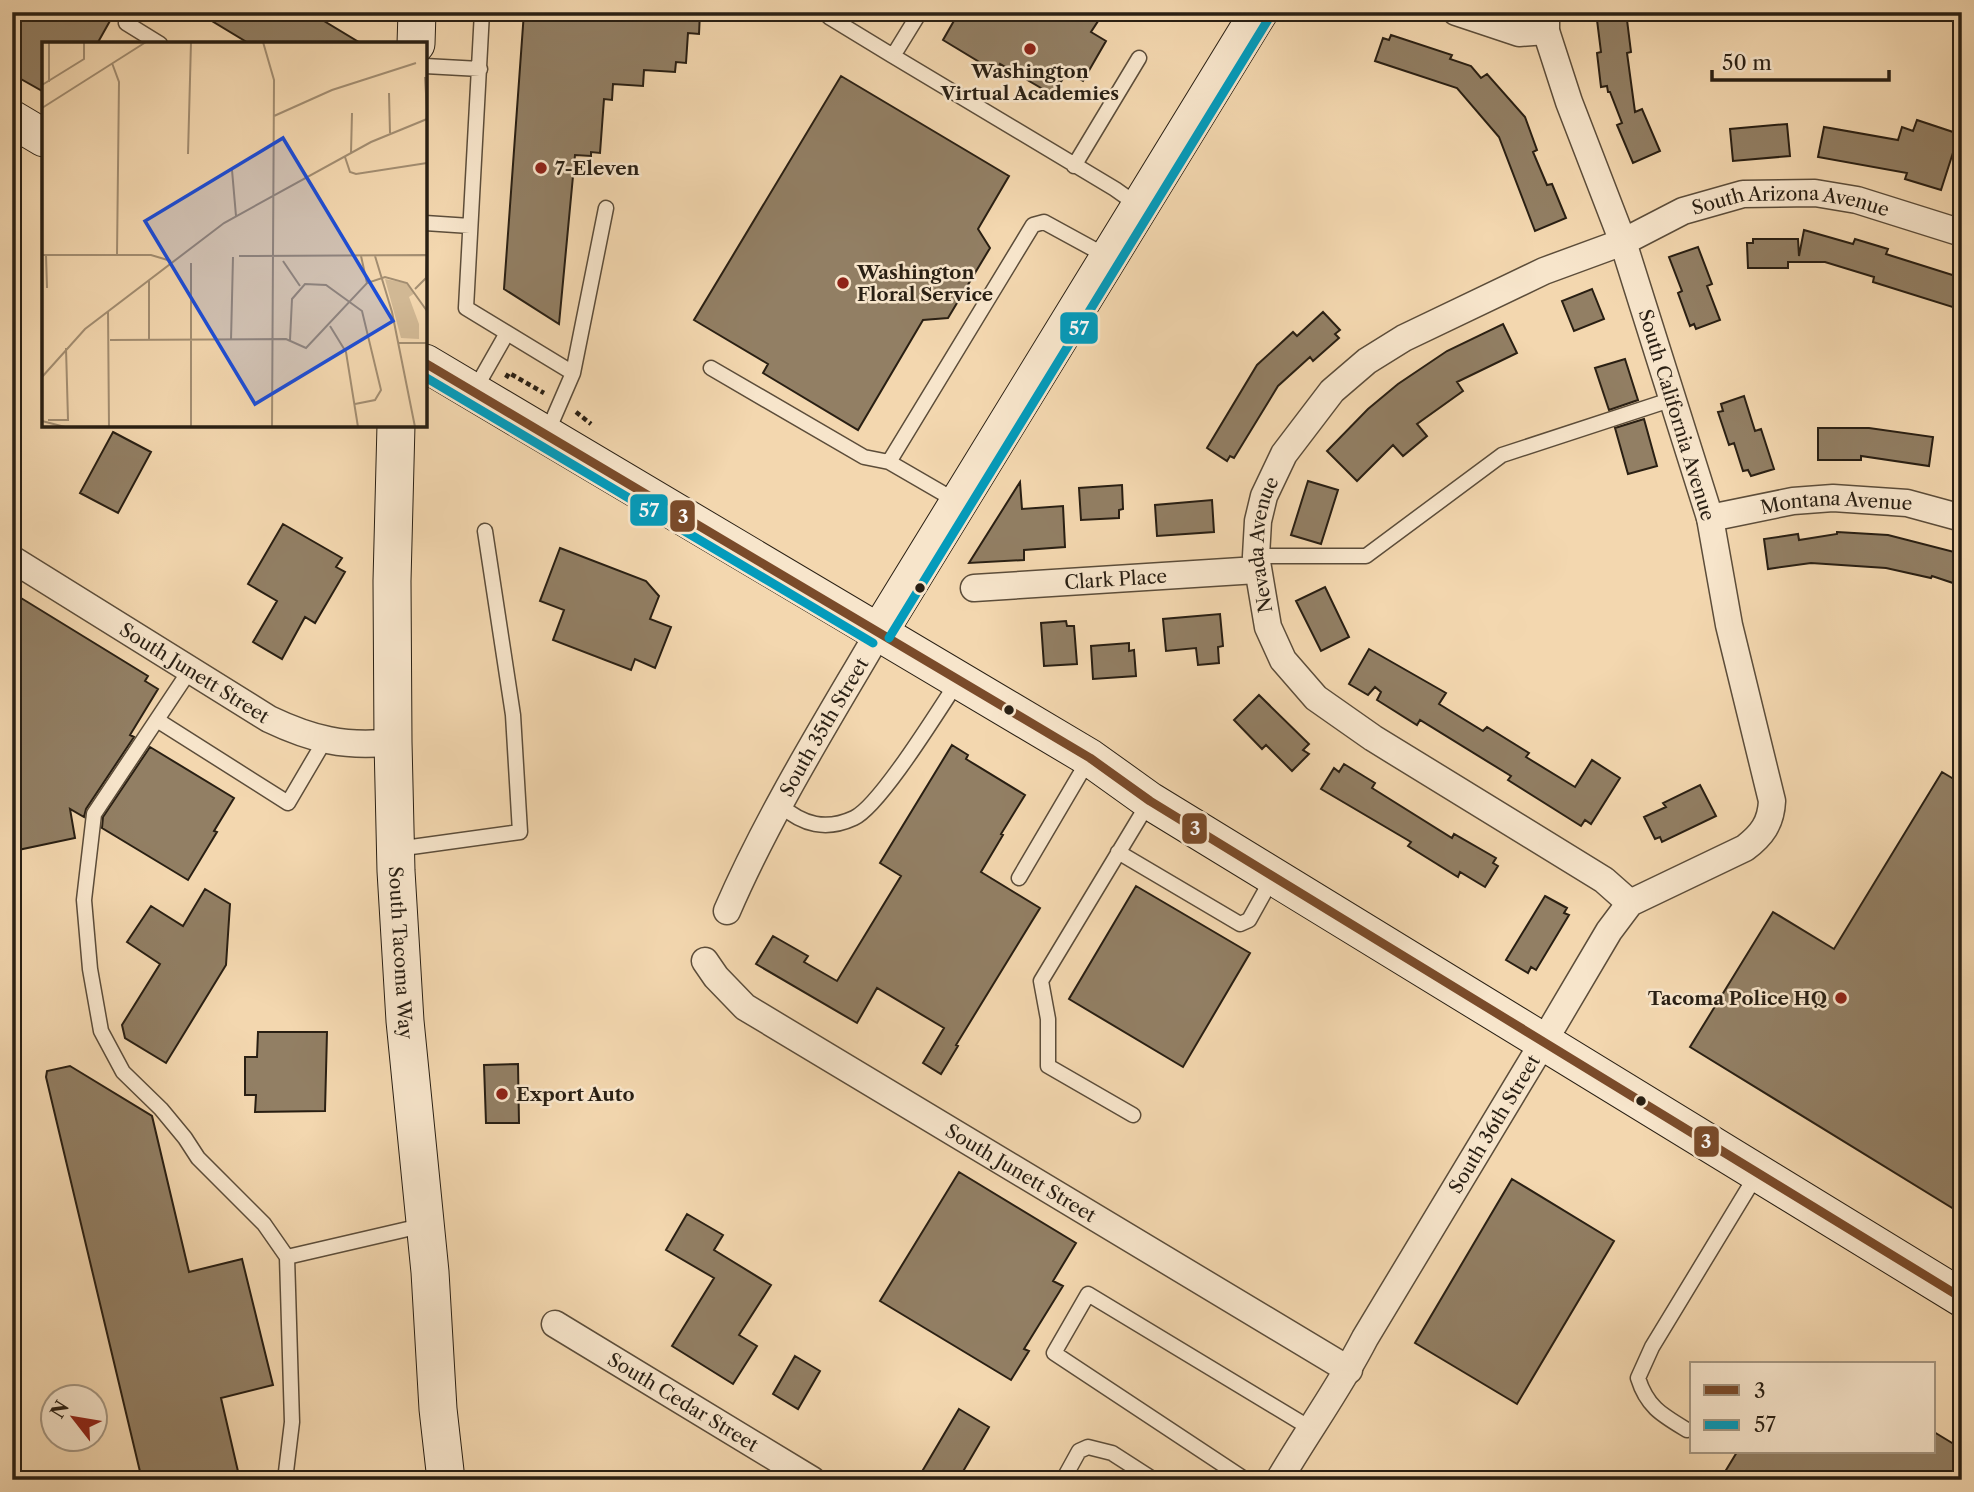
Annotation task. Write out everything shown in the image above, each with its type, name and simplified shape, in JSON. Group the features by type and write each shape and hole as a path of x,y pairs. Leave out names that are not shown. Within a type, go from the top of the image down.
{"main road":[{"path":"416,42 417,12"},
{"name":"South 35th Street","path":"879,632 1259,12"},
{"path":"12,119 42,137"},
{"path":"427,364 489,385 554,419 879,632 1090,758 1150,801 1962,1298"},
{"name":"South Tacoma Way","path":"396,427 392,581 396,849 405,1021 425,1225 442,1478"}],"street":[{"path":"1456,12 1519,33 1546,22"},
{"name":"South California Avenue","path":"1546,22 1569,102 1623,242 1710,518 1729,625 1772,801 1767,826"},
{"name":"South Arizona Avenue","path":"1623,242 1683,211 1743,194 1815,193 1857,200 1962,233"},
{"name":"Nevada Avenue","path":"1623,242 1544,271 1404,338 1367,361 1332,391 1284,454 1264,496 1258,521 1256,563 1268,627 1283,660 1316,698 1373,738 1604,880 1630,903"},
{"name":"Montana Avenue","path":"1710,518 1793,501 1833,498 1907,503 1962,518"},
{"name":"South Junett Street","path":"12,559 269,719 325,740 359,745 393,742"},
{"name":"Clark Place","path":"974,588 1256,563"},
{"name":"South 35th Street","path":"727,911 743,873 780,805 879,632"},
{"name":"South 36th Street","path":"1279,1480 1349,1370 1365,1338 1609,930 1630,903 1745,848 1756,840 1767,826"},
{"name":"South Junett Street","path":"705,961 745,1007 1349,1370"},
{"name":"South Cedar Street","path":"555,1324 812,1480"}],"lane":[{"path":"482,12 466,309 573,373"},
{"path":"832,12 829,17 1115,189 1140,207"},
{"path":"893,56 920,12"},
{"path":"127,23 157,42"},
{"path":"1074,166 1139,58"},
{"path":"427,66 480,69"},
{"path":"554,419 573,373 606,208"},
{"path":"889,462 1033,225 1044,222 1109,258"},
{"path":"427,223 470,226"},
{"path":"489,385 507,333"},
{"path":"711,368 864,457 889,462 959,503"},
{"path":"1256,563 1366,555 1502,455 1673,399"},
{"path":"396,849 520,832 513,715 485,531"},
{"path":"190,670 94,814 84,900 90,968 101,1031 123,1072 161,1110 198,1158 264,1224 288,1257 292,1422 285,1480"},
{"path":"780,805 795,818 815,826 857,818 881,793 959,680"},
{"path":"157,720 288,803 325,740"},
{"path":"1018,878 1090,758"},
{"path":"1133,1115 1048,1066 1048,1019 1041,981 1150,801"},
{"path":"1118,852 1240,924 1249,920 1274,876"},
{"path":"1688,1430 1661,1414 1644,1397 1638,1378 1652,1347 1758,1173"},
{"path":"288,1257 425,1225"},
{"path":"1246,1480 1054,1353 1088,1294 1310,1428"},
{"path":"1063,1480 1079,1451 1088,1447 1112,1453 1154,1480"}],"path":[{"path":"489,385 509,373 554,419 574,411"}],"building":[{"path":"23,12 115,12 98,42 42,42 42,91 12,74 12,31"},
{"path":"197,12 309,12 359,42 247,42"},
{"name":"7-Eleven","path":"524,12 700,12 699,34 688,33 686,63 676,62 675,72 644,70 643,86 613,84 612,100 604,99 600,153 591,152 591,156 575,155 559,324 504,289"},
{"name":"Washington Virtual Academies","path":"959,12 1104,12 1091,32 1106,41 1083,81 1067,72 1053,95 1000,64 996,72 943,40"},
{"path":"1596,12 1626,12 1631,52 1627,53 1635,112 1642,109 1660,151 1633,163 1617,125 1622,123 1610,92 1607,86 1601,87 1597,53 1601,52"},
{"path":"1391,35 1452,55 1450,59 1471,66 1481,78 1487,74 1525,117 1537,150 1533,152 1547,185 1552,184 1566,218 1535,231 1499,137 1457,88 1375,61 1383,38 1389,40"},
{"name":"Washington Floral Service","path":"841,76 1009,176 978,229 990,248 948,318 923,320 858,430 763,373 768,364 694,320"},
{"path":"1917,120 1959,134 1941,190 1905,179 1907,173 1818,157 1824,127 1898,140 1902,127 1913,131"},
{"path":"1787,124 1790,156 1733,161 1730,129"},
{"path":"1804,230 1853,244 1855,239 1888,249 1886,254 1962,278 1962,310 1873,282 1874,277 1825,262 1788,262 1788,268 1748,268 1747,243 1753,243 1753,239 1798,239 1799,256"},
{"path":"1698,247 1712,284 1707,286 1720,320 1696,329 1694,324 1690,326 1678,293 1682,291 1669,257"},
{"path":"1592,289 1604,319 1574,331 1562,301"},
{"path":"1323,312 1340,330 1335,334 1339,338 1313,361 1310,357 1278,386 1234,458 1230,456 1227,461 1207,448 1257,365 1293,332 1297,336"},
{"path":"1503,324 1517,353 1457,382 1463,391 1417,424 1427,436 1403,456 1393,445 1357,481 1327,451 1368,409 1398,384 1447,351"},
{"path":"1625,359 1638,400 1609,410 1595,368"},
{"path":"1744,396 1755,431 1761,429 1774,469 1751,476 1748,470 1743,471 1734,443 1729,445 1718,412 1723,411 1721,404"},
{"path":"1644,419 1657,466 1628,474 1615,428"},
{"path":"1818,428 1869,428 1933,437 1929,466 1861,456 1861,460 1818,460"},
{"path":"113,432 151,452 118,513 80,493"},
{"path":"1308,481 1338,490 1321,544 1291,535"},
{"path":"1020,482 1022,509 1063,506 1065,547 1024,550 1024,560 969,563"},
{"path":"1122,485 1123,509 1119,510 1119,518 1081,520 1079,488"},
{"path":"1212,500 1214,532 1157,536 1155,505"},
{"path":"283,524 342,558 336,567 345,572 315,623 305,617 282,659 253,642 277,601 248,584"},
{"path":"1837,532 1888,535 1962,554 1962,586 1932,576 1931,578 1886,568 1811,563 1768,569 1764,539 1798,534 1799,540"},
{"path":"560,548 646,581 659,596 650,619 671,627 655,668 635,659 631,670 553,640 564,610 540,601"},
{"path":"1325,587 1349,637 1321,651 1296,601"},
{"path":"21,598 148,676 145,681 158,689 130,735 134,737 86,809 84,817 70,809 75,838 18,850 12,827 12,605 18,604"},
{"path":"1220,614 1223,646 1218,647 1219,663 1198,665 1196,648 1166,651 1163,619"},
{"path":"1066,621 1067,626 1074,626 1077,664 1044,666 1041,623"},
{"path":"1129,643 1129,651 1134,650 1136,676 1093,679 1091,646"},
{"path":"1369,649 1446,693 1439,704 1483,731 1487,727 1529,753 1526,757 1575,787 1592,760 1620,778 1591,824 1585,820 1581,826 1508,780 1511,776 1420,720 1417,725 1377,700 1381,692 1375,687 1368,695 1349,684"},
{"path":"1259,695 1309,744 1303,750 1309,754 1292,771 1266,745 1262,749 1234,720"},
{"path":"952,745 968,755 966,759 1025,795 981,872 1040,908 941,1074 923,1063 944,1028 877,988 857,1023 756,964 773,936 808,956 804,962 837,981 901,876 880,863"},
{"path":"150,747 234,798 188,880 102,828 103,817"},
{"path":"1344,764 1375,783 1372,788 1452,838 1454,834 1496,858 1493,863 1498,866 1485,887 1460,872 1458,877 1408,846 1411,842 1321,789 1334,768 1339,772"},
{"name":"Tacoma Police HQ","path":"1942,772 1962,784 1962,1214 1690,1047 1773,912 1834,949"},
{"path":"1700,785 1716,816 1662,842 1660,837 1655,839 1644,817 1666,807 1663,803"},
{"path":"1136,886 1250,953 1183,1067 1069,999"},
{"path":"205,889 230,904 226,965 166,1063 125,1038 122,1025 160,964 127,942 151,906 183,926"},
{"path":"1545,896 1567,908 1564,913 1569,915 1536,970 1531,967 1528,973 1506,960"},
{"path":"258,1032 327,1032 325,1111 255,1112 256,1095 245,1095 245,1057 257,1057"},
{"name":"Export Auto","path":"518,1064 519,1123 486,1123 484,1065"},
{"path":"70,1066 152,1116 189,1272 242,1259 273,1385 221,1398 240,1480 142,1480 46,1077 47,1071"},
{"path":"959,1172 1076,1243 1053,1281 1063,1286 1024,1349 1029,1351 1011,1380 880,1301"},
{"path":"1512,1179 1614,1241 1517,1404 1415,1343"},
{"path":"687,1214 723,1235 714,1250 771,1285 739,1335 757,1346 733,1384 672,1346 714,1278 666,1250"},
{"path":"795,1356 820,1371 798,1409 773,1394"},
{"path":"959,1409 989,1427 958,1480 917,1480"},
{"path":"1936,1433 1962,1449 1962,1480 1720,1480 1736,1454 1936,1454"}],"transit line":[{"name":"57","path":"889,638 1269,18"},
{"name":"3","path":"427,364 1090,758 1150,801 1962,1298"},
{"name":"57","path":"427,378 873,643"}],"place":[{"name":"Washington Virtual Academies","path":"1030,49"},
{"name":"7-Eleven","path":"541,168"},
{"name":"Washington Floral Service","path":"843,283"},
{"name":"Tacoma Police HQ","path":"1841,998"},
{"name":"Export Auto","path":"502,1094"}]}
